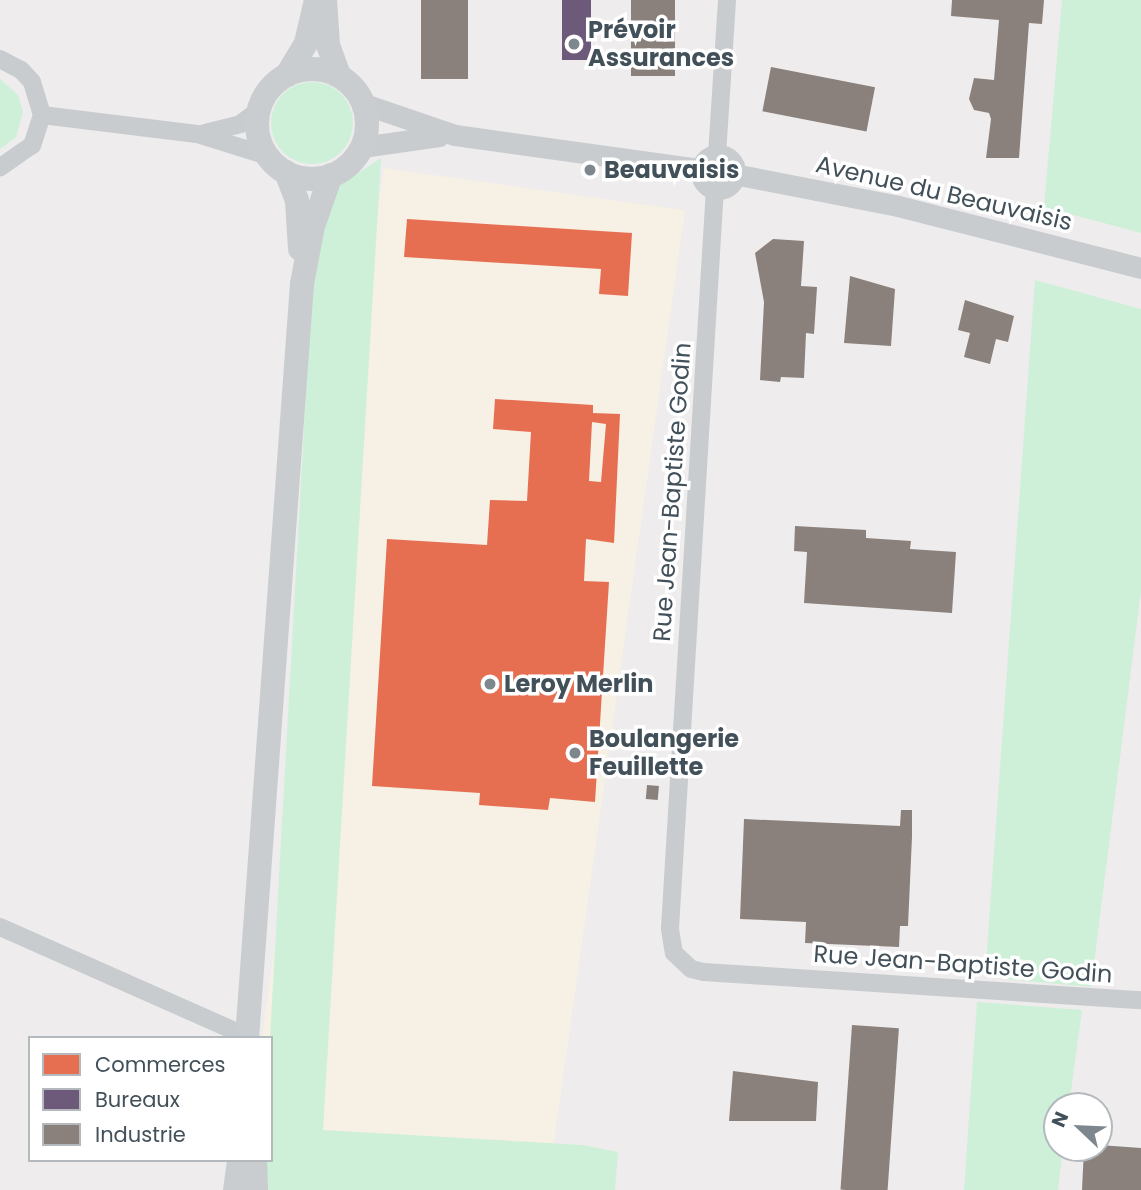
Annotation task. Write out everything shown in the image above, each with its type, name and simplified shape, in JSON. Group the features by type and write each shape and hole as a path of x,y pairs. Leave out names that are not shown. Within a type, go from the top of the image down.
{"main road":[{"path":"302,284 297,200 258,134 259,110 270,90 287,75 306,43 316,0"},
{"path":"277,164 308,178 331,175 349,164 362,147 367,126 364,104 339,75 328,45 325,0"},
{"path":"287,75 309,69 339,75"},
{"path":"252,1036 302,284 313,226 331,175"},
{"path":"235,1190 239,1162"},
{"path":"255,1162 256,1190"}],"street":[{"path":"362,147 390,139 455,135 709,162 730,161 734,174 728,185 715,188 703,181 709,162 727,0"},
{"path":"0,59 21,70 32,82 42,115 32,145 0,167"},
{"path":"364,104 455,135"},
{"path":"197,134 232,127 259,110"},
{"path":"42,115 197,134 277,164"},
{"name":"Avenue du Beauvaisis","path":"734,174 925,212 1141,268"},
{"name":"Rue Jean-Baptiste Godin","path":"715,188 670,929 674,953 691,969 704,972 1141,1000"},
{"path":"0,927 250,1036"}],"shaded area":[{"path":"384,168 685,210 547,1190 298,1190 241,1182 244,1162 273,1162 273,1036 262,1036"}],"green space":[{"path":"1062,0 1141,0 1141,233 1044,207"},
{"path":"0,79 18,95 23,112 16,137 0,149"},
{"path":"312,82 328,85 341,94 350,107 353,123 350,139 341,152 328,161 312,164 296,161 283,152 274,139 271,123 274,107 283,94 296,85"},
{"path":"381,158 323,1130 582,1145 618,1152 615,1190 262,1190 263,1162 273,1162 273,1036 270,1036 313,267 331,191"},
{"path":"1035,280 1141,309 1141,591 1091,987 985,977"},
{"path":"977,1002 1082,1010 1071,1092 1043,1092 1043,1162 1061,1162 1058,1190 964,1190"}],"building: Commerces":[{"path":"407,219 632,233 628,296 599,294 601,269 404,257"},
{"name":"Leroy Merlin","path":"495,399 593,405 593,413 620,414 614,543 586,539 584,581 609,582 595,802 550,798 548,810 479,805 480,793 372,786 387,539 487,545 490,500 527,501 531,432 493,429","holes":["592,422 606,424 601,482 589,481"]}],"building: Bureaux":[{"path":"562,0 591,0 591,60 562,60"}],"building: Industrie":[{"path":"421,0 468,0 468,79 421,79"},
{"path":"631,0 675,0 675,76 631,76"},
{"path":"952,0 1044,0 1042,24 1029,23 1019,158 986,158 991,119 989,113 974,110 969,99 974,78 994,80 999,20 951,16"},
{"path":"771,67 875,87 866,131 762,111"},
{"path":"773,239 804,241 801,286 817,287 814,334 806,333 804,378 781,377 780,382 760,380 764,302 755,253"},
{"path":"850,276 895,289 891,346 844,343"},
{"path":"965,300 1014,316 1008,342 996,339 990,364 964,357 970,333 958,330"},
{"path":"795,526 866,530 866,538 911,541 910,549 956,552 952,613 804,603 807,552 794,551"},
{"path":"647,785 659,786 658,800 646,799"},
{"path":"901,810 912,810 912,837 908,926 900,926 899,947 805,943 806,922 740,919 744,819 900,826"},
{"path":"852,1025 899,1028 888,1190 840,1190"},
{"path":"733,1071 818,1082 816,1121 729,1121"},
{"path":"1113,1146 1141,1148 1141,1190 1082,1190 1083,1162 1113,1162"}],"place":[{"name":"Prévoir Assurances","path":"574,44"},
{"name":"Beauvaisis","path":"590,170"},
{"name":"Leroy Merlin","path":"490,684"},
{"name":"Boulangerie Feuillette","path":"575,753"}]}
